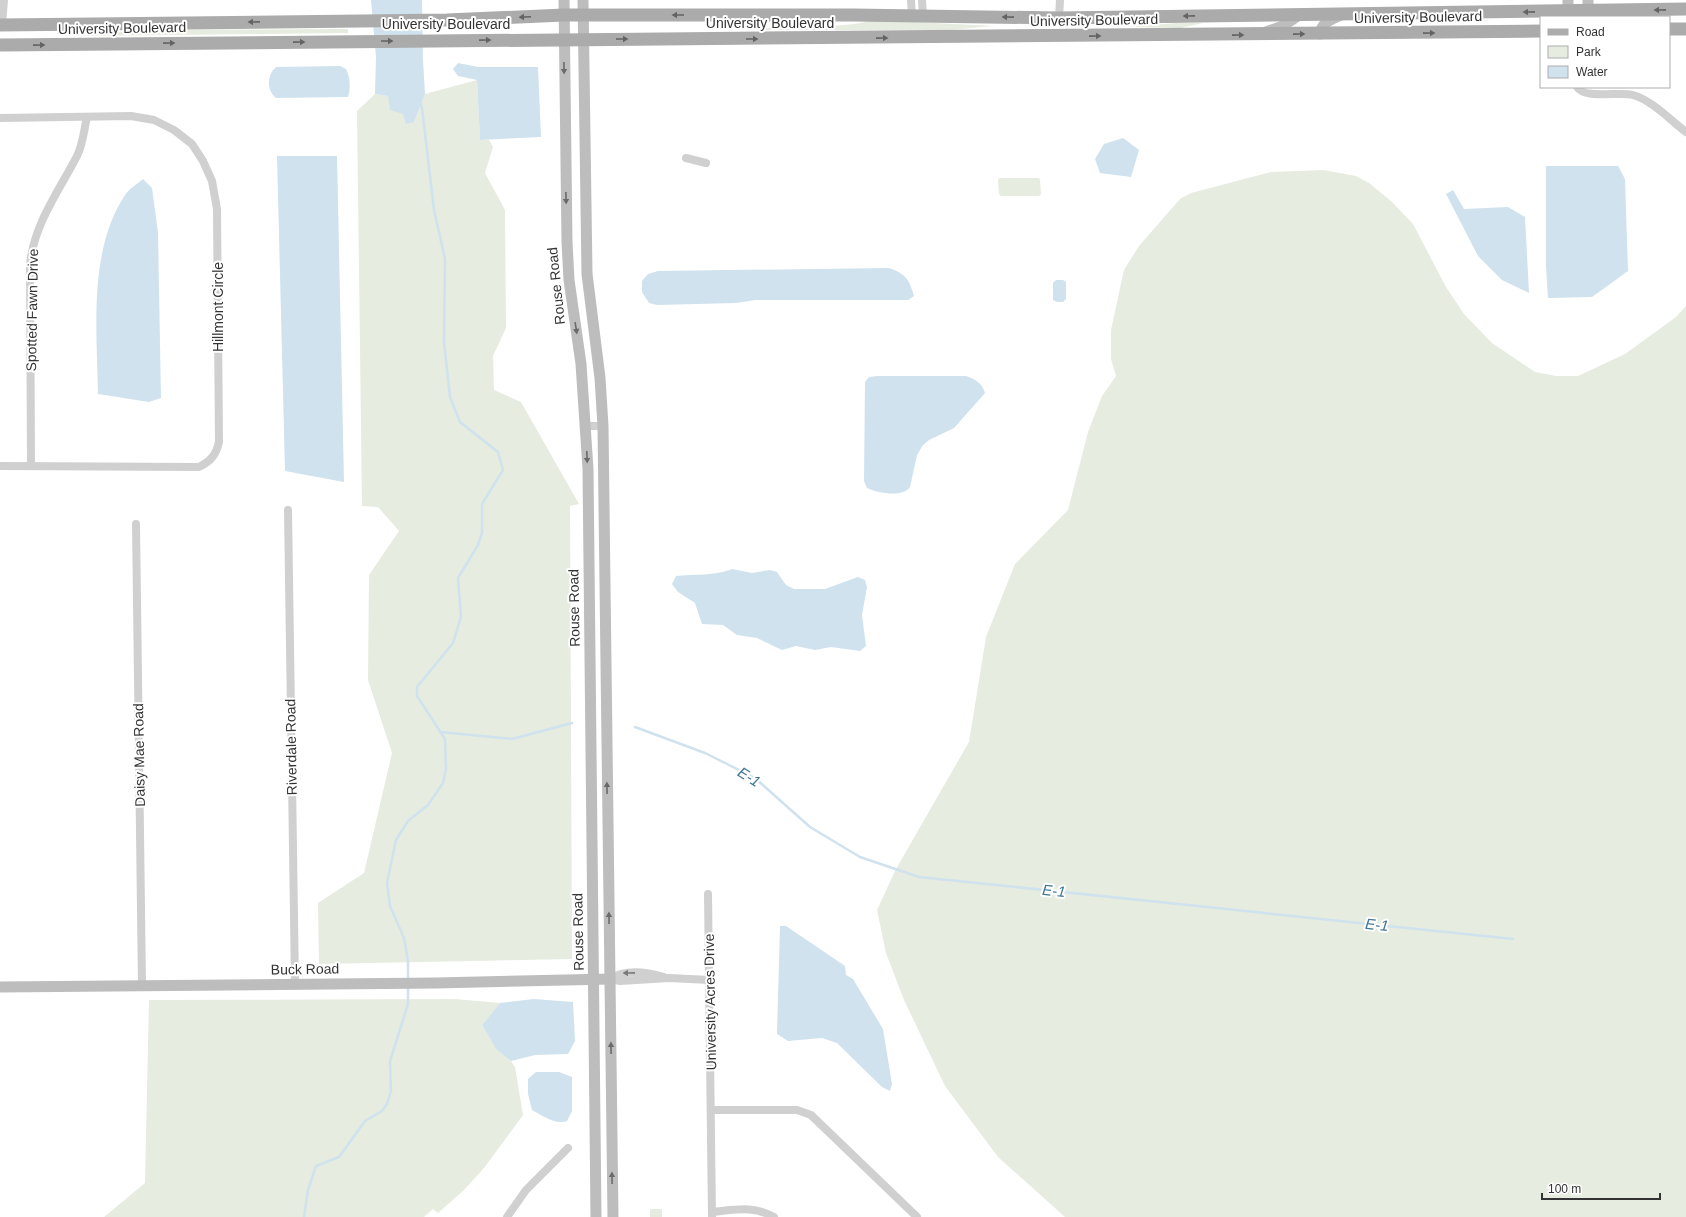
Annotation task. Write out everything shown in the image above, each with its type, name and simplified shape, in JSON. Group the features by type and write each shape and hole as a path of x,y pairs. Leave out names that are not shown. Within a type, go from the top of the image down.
{"main road":[{"name":"University Boulevard","path":"1,26 38,24 446,20 564,15 1059,18 1299,15 1568,9 1686,9"},
{"path":"1056,37 1062,30 1103,17"},
{"path":"1008,37 1048,28 1059,18"},
{"path":"0,42 10,34 38,24"},
{"path":"1670,30 1686,29"},
{"name":"University Boulevard","path":"0,45 564,39 1056,37 1540,31"}],"street":[{"path":"1,26 4,0"},
{"name":"Rouse Road","path":"564,0 566,242 569,280 582,364 586,426 596,1217"},
{"path":"583,0 587,274 600,378 603,426 613,1217"},
{"path":"911,0 917,16"},
{"path":"917,16 922,0"},
{"path":"1059,18 1060,0"},
{"path":"1320,34 1321,27 1326,22 1343,14"},
{"path":"1260,34 1283,26 1299,15"},
{"path":"1578,88 1586,94 1632,95 1645,101 1686,132"},
{"path":"1596,88 1603,94"},
{"name":"Hillmont Circle","path":"0,118 131,116 154,120 174,130 192,144 203,161 212,181 217,209 219,442 217,452 209,462 199,467 0,466"},
{"name":"Spotted Fawn Drive","path":"31,466 30,264 32,246 38,230 78,155 87,117"},
{"path":"686,158 706,163"},
{"path":"586,426 603,426"},
{"name":"Riverdale Road","path":"288,510 295,984"},
{"name":"Daisy Mae Road","path":"136,524 142,986"},
{"name":"University Acres Drive","path":"708,894 712,1214"},
{"name":"Buck Road","path":"0,987 436,983 593,979 610,979 620,981 650,976 710,980"},
{"path":"711,1110 797,1110 811,1115 917,1217"},
{"path":"507,1217 526,1190 568,1148"},
{"path":"712,1214 751,1209 763,1210 774,1217"}],"green space":[{"path":"1457,19 1493,20 1436,24"},
{"path":"874,20 994,26 948,30 755,30 785,26 845,25"},
{"path":"1177,23 1203,23 1180,28 1129,27"},
{"path":"348,29 348,33 82,36 137,30"},
{"path":"477,80 480,140 489,140 493,147 485,173 505,210 506,328 493,356 494,390 521,402 579,504 570,506 572,959 319,964 318,903 364,873 392,753 368,680 369,575 399,531 378,507 362,506 357,111 375,94 388,96 403,114 414,122 425,94"},
{"path":"1323,170 1356,176 1369,183 1391,201 1413,224 1446,287 1464,314 1492,343 1535,372 1556,376 1578,376 1625,354 1676,317 1686,306 1686,1217 1065,1217 998,1157 945,1086 904,1000 886,953 877,910 896,869 969,742 986,637 1015,564 1068,510 1088,432 1102,396 1116,376 1111,359 1111,330 1124,270 1139,246 1180,199 1191,193 1271,172"},
{"path":"1039,178 1041,194 1039,196 1001,196 999,194 998,179"},
{"path":"455,999 500,1003 482,1025 496,1049 511,1061 515,1067 523,1115 484,1168 463,1191 438,1213 433,1209 424,1217 104,1217 145,1183 149,1000"},
{"path":"650,1209 662,1209 662,1217 650,1217"}],"water":[{"path":"371,0 422,0 425,94 414,122 406,124 403,114 390,110 388,96 375,94 376,57"},
{"path":"458,63 478,67 538,67 541,137 480,140 477,80 458,76 453,69"},
{"path":"340,66 346,69 348,75 350,86 348,97 276,98 269,87 269,78 276,67"},
{"path":"1123,138 1139,150 1131,177 1100,173 1095,159 1104,144"},
{"path":"277,156 337,156 344,482 285,471"},
{"path":"1546,166 1618,166 1625,179 1628,271 1592,297 1548,298 1546,266"},
{"path":"143,179 152,188 158,233 161,398 149,402 98,394 96,318 97,292 105,241 113,217 125,195"},
{"path":"1453,190 1464,209 1508,207 1525,217 1529,293 1502,280 1478,256 1446,194"},
{"path":"889,268 906,278 914,296 908,300 755,300 736,303 657,305 649,303 642,292 642,281 648,274 658,271"},
{"path":"1056,280 1063,280 1066,282 1066,299 1063,302 1053,300 1053,283"},
{"path":"966,376 978,382 985,393 954,428 929,440 923,445 917,455 910,487 902,492 890,494 867,488 864,481 865,382 869,377"},
{"path":"732,569 752,573 770,570 777,572 786,585 794,589 825,589 858,577 865,580 867,587 862,615 866,646 860,651 831,647 815,650 796,646 782,650 757,638 737,635 723,625 702,624 695,603 678,592 672,584 676,576 712,574"},
{"path":"780,926 786,926 845,966 846,975 853,979 883,1029 892,1084 890,1091 882,1087 837,1043 822,1038 788,1041 777,1034"},
{"path":"534,999 573,1002 575,1041 568,1054 535,1055 511,1061 496,1049 482,1025 500,1003"},
{"path":"536,1072 559,1072 572,1077 572,1111 567,1121 554,1121 532,1110 528,1094 528,1079"}],"waterway":[{"path":"408,981 408,961 404,938 390,906 387,883 396,840 408,821 428,805 443,783 446,769 445,739 417,696 417,687 453,643 461,617 458,578 478,545 482,533 482,504 503,470 498,452 460,422 450,397 444,342 445,259 434,210 422,108 420,102"},
{"name":"E-1","path":"440,732 512,739 572,723"},
{"name":"E-1","path":"635,727 705,753 755,778 810,827 860,857 919,877 1513,939"},
{"path":"304,1217 308,1190 316,1166 339,1157 365,1121 382,1111 387,1104 391,1091 390,1061 408,1004 408,986"}]}
